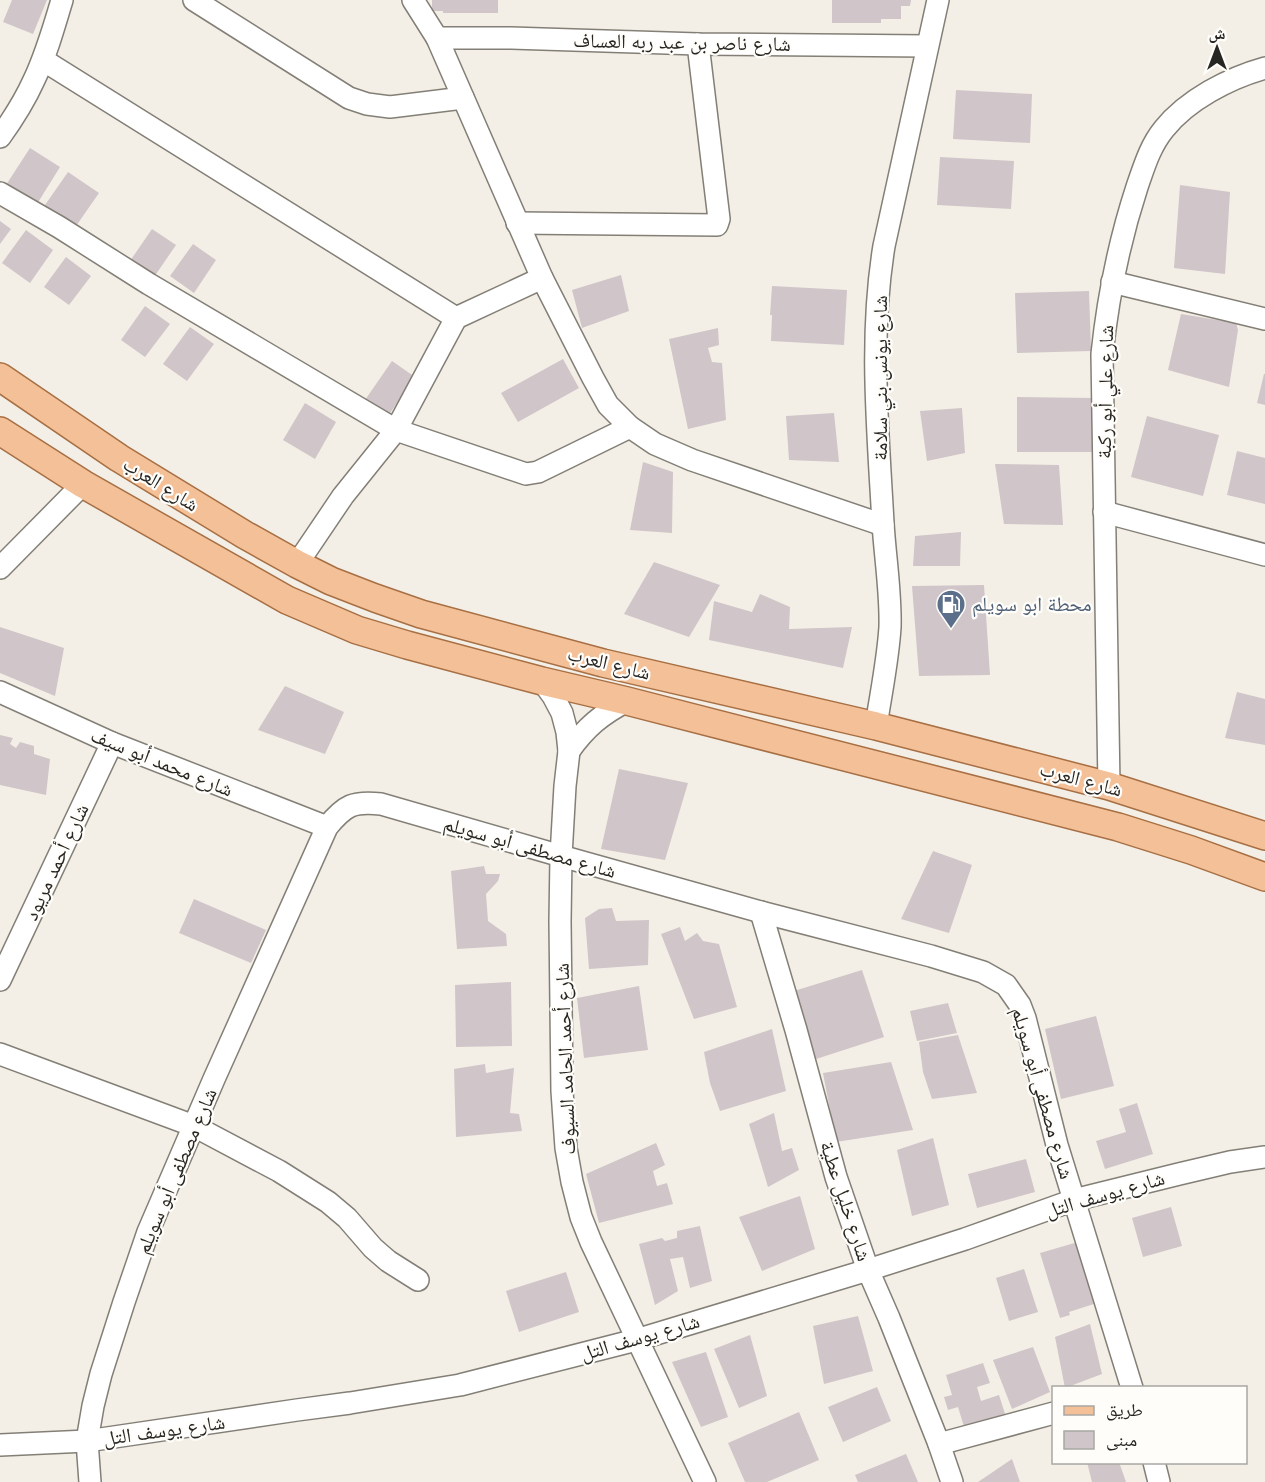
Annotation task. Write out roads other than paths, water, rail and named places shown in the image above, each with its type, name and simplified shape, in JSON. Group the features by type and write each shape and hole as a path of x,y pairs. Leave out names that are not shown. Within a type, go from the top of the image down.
{"main road":[{"name":"شارع العرب","path":"0,377 119,458 235,529 331,581 375,598 421,614 603,663 876,726 1109,786 1265,836"},
{"name":"شارع العرب","path":"0,431 82,484 287,600 357,630 542,681 627,700 1118,827 1265,877"}],"street":[{"path":"0,136 26,96 43,60 62,0"},
{"path":"194,0 349,98 367,104 390,107 463,98"},
{"path":"412,0 437,38 542,278 608,405 630,427 655,444 692,460 883,525"},
{"name":"شارع يونس بني سلامة","path":"876,726 890,625 877,400 876,356 880,274 884,246 938,0"},
{"name":"شارع ناصر بن عبد ربه العساف","path":"437,38 698,44 927,45"},
{"path":"517,223 717,225 719,219 698,44"},
{"path":"43,60 456,318"},
{"name":"شارع علي أبو ركبة","path":"1109,786 1101,354 1112,282 1126,222 1149,152 1163,130 1177,114 1200,97 1265,68"},
{"path":"0,193 396,430 526,474 538,472 630,427"},
{"path":"297,564 344,496 396,430 456,318 542,278"},
{"path":"1112,282 1265,319"},
{"path":"0,568 82,484"},
{"path":"1104,512 1265,555"},
{"name":"شارع أحمد الحامد السيوف","path":"542,681 562,713 569,751 564,786 560,921 562,1091 566,1148 572,1182 591,1242 705,1482"},
{"name":"شارع محمد أبو سيف","path":"0,692 112,743 327,827"},
{"path":"569,751 594,721 627,700"},
{"name":"شارع أحمد مريود","path":"0,980 112,743"},
{"name":"شارع مصطفى أبو سويلم","path":"90,1482 87,1441 93,1406 101,1374 148,1232 327,827 338,813 364,802 381,804 761,912 931,956 983,972 1006,985 1020,1005 1025,1018 1057,1145 1131,1386"},
{"name":"شارع خليل عطية","path":"761,912 836,1177 868,1270 939,1444 952,1482"},
{"path":"0,1054 194,1126 279,1171 307,1188 347,1218 373,1248 388,1261 418,1280"},
{"name":"شارع يوسف التل","path":"0,1444 87,1441 460,1385 636,1340 965,1239 1074,1200 1230,1162 1265,1157"},
{"path":"939,1444 1052,1413"},
{"path":"1154,1464 1159,1482"}],"place":[{"name":"محطة ابو سويلم","path":"951,630"}]}
